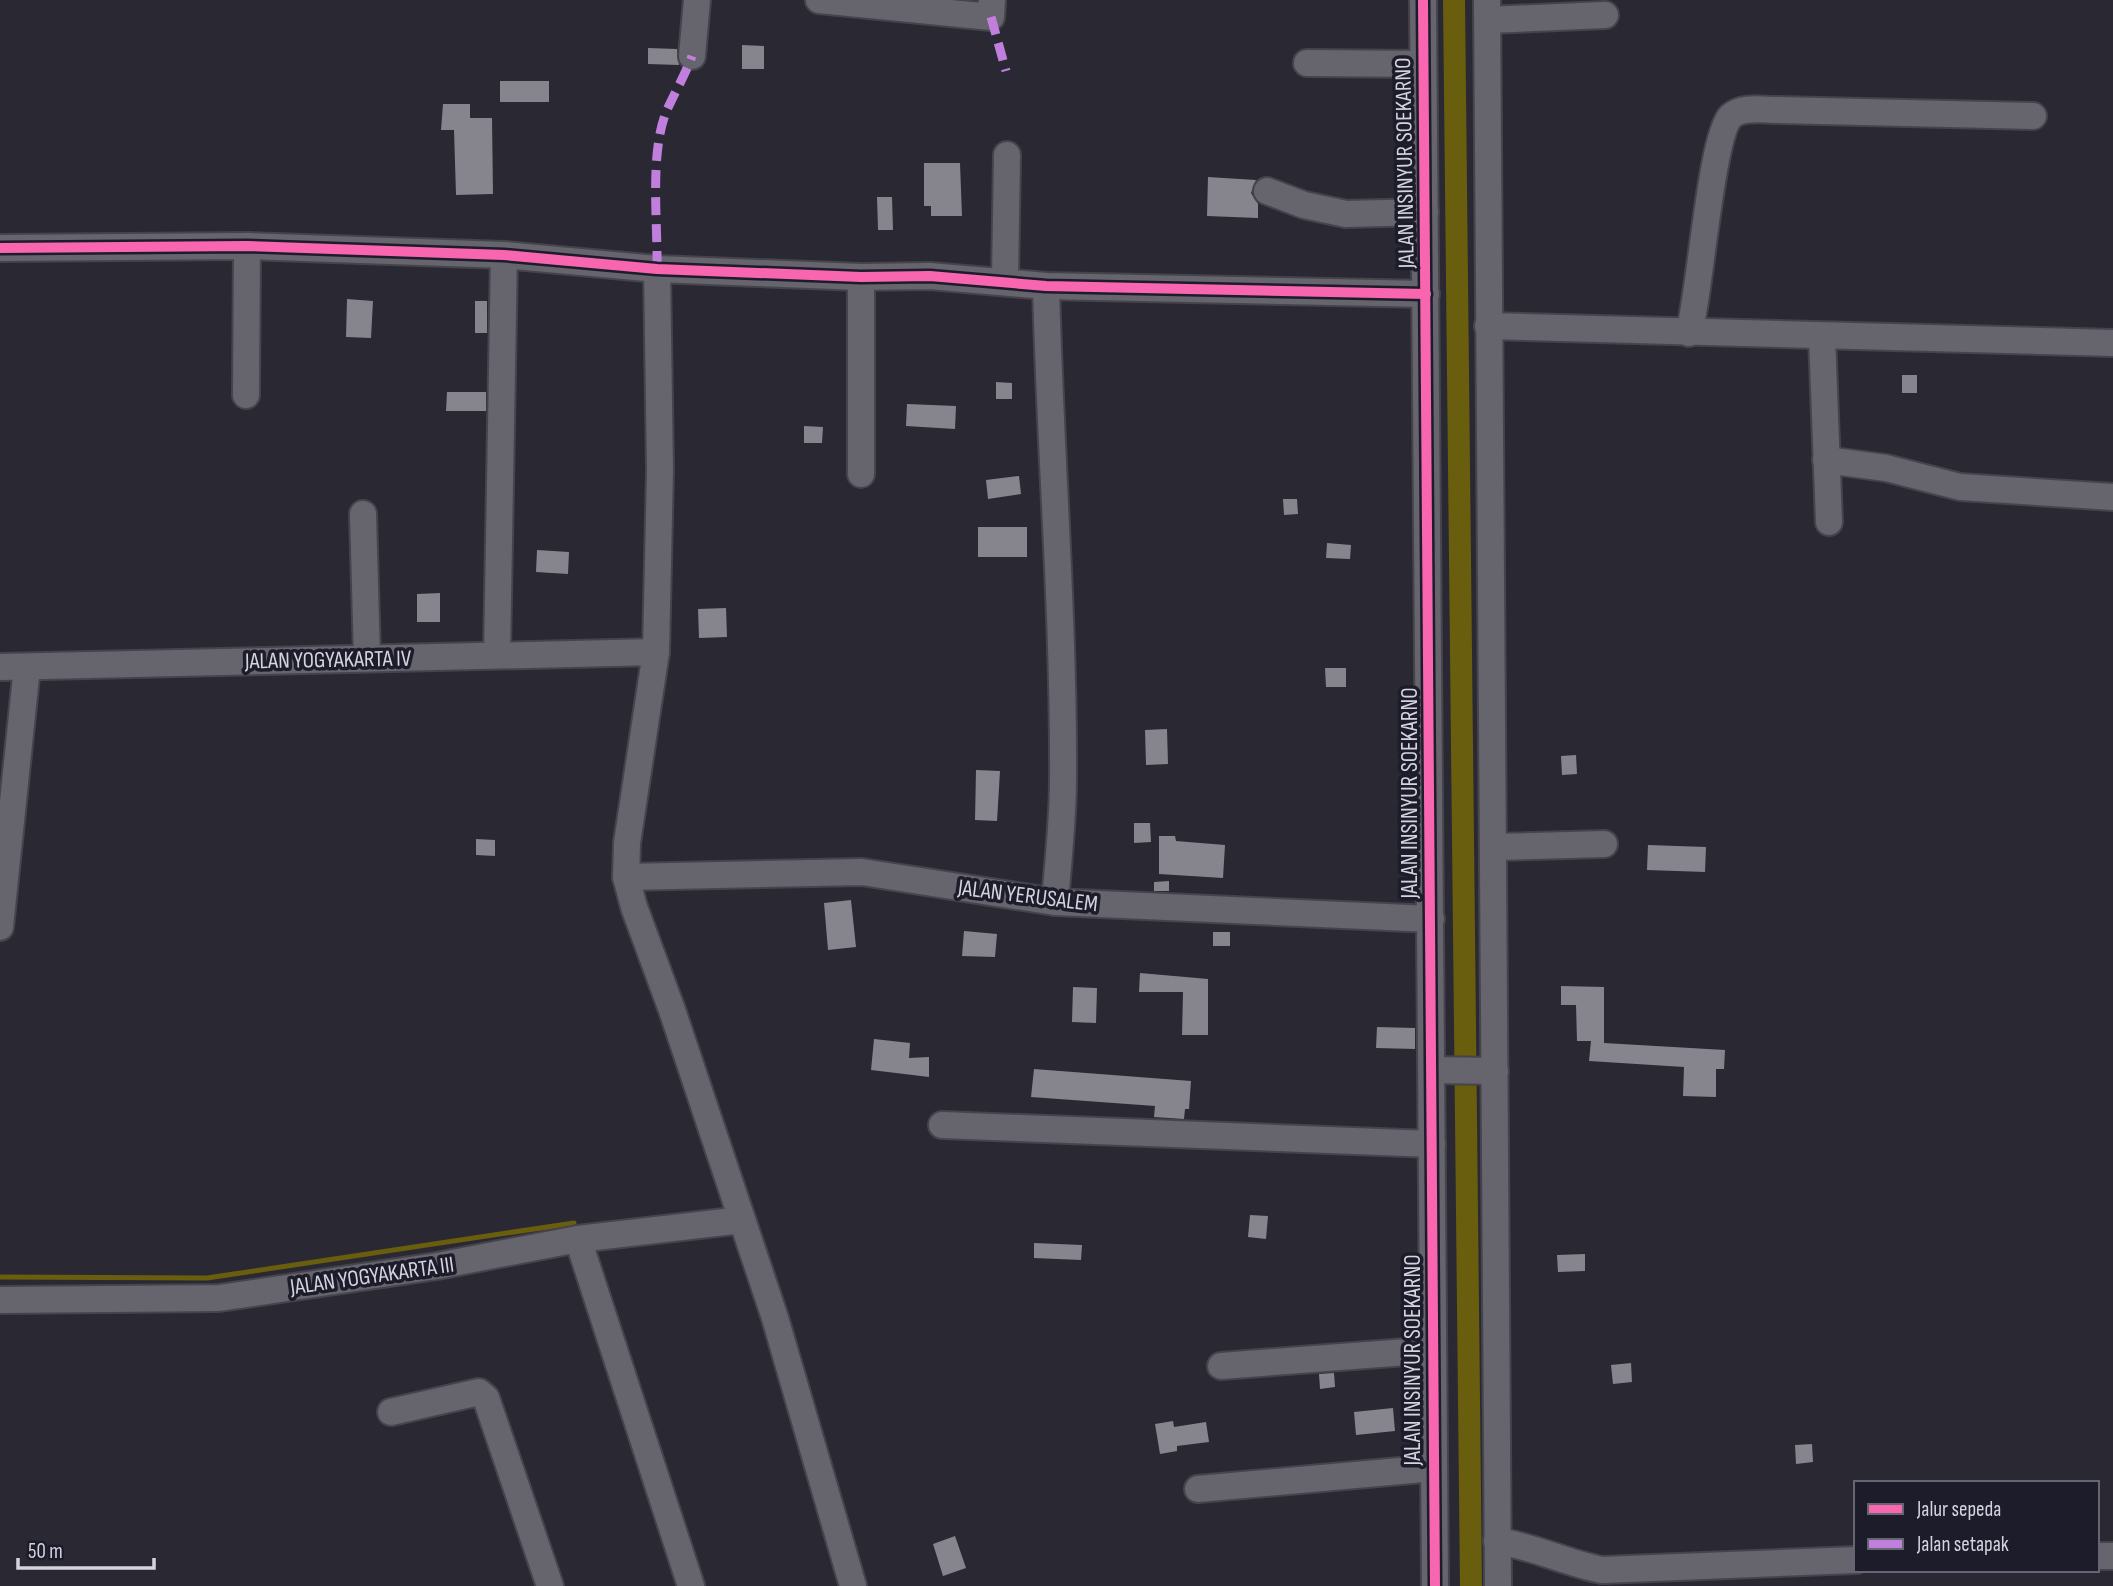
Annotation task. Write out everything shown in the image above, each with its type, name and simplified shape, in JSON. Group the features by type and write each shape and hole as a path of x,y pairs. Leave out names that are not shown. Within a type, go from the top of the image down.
{"street":[{"path":"692,56 697,0"},
{"path":"818,0 991,17 992,0"},
{"name":"JALAN INSINYUR SOEKARNO","path":"1423,0 1431,919 1464,1071 1498,1586"},
{"path":"1487,10 1605,15"},
{"name":"JALAN INSINYUR SOEKARNO","path":"1436,1586 1432,1144 1464,1071 1494,847 1487,10"},
{"path":"1307,63 1423,64"},
{"path":"1689,333 1717,157 1723,128 1732,115 1749,110 1778,110 2033,116"},
{"path":"1005,281 1007,155"},
{"path":"1266,191 1304,205 1346,214 1425,212"},
{"path":"0,248 247,246 504,255 657,269 861,277 930,276 1046,286 1426,294"},
{"path":"246,395 247,246"},
{"path":"497,655 504,255"},
{"path":"657,269 660,470 656,652 627,843 626,877 634,907 673,1010 803,1406 849,1585"},
{"path":"861,277 861,474"},
{"path":"1046,286 1050,442 1059,550 1063,769 1055,902"},
{"path":"1489,326 2113,343"},
{"path":"1822,336 1829,522"},
{"path":"1826,460 1886,468 1960,487 2113,497"},
{"path":"363,514 367,657"},
{"name":"JALAN YOGYAKARTA IV","path":"0,667 656,652"},
{"path":"0,927 27,667"},
{"path":"1494,847 1604,844"},
{"name":"JALAN YERUSALEM","path":"626,877 862,872 1055,902 1431,919"},
{"path":"942,1125 1432,1144"},
{"name":"JALAN YOGYAKARTA III","path":"0,1300 219,1298 437,1266 578,1239 741,1220"},
{"path":"578,1239 691,1586"},
{"path":"1221,1366 1433,1350"},
{"path":"391,1412 479,1392 486,1398 550,1586"},
{"path":"1198,1489 1434,1468"},
{"path":"1497,1541 1521,1544 1562,1560 1602,1570 1854,1560"}],"shaded area":[{"path":"1443,0 1465,0 1482,1586 1460,1586"}],"building":[{"path":"742,45 764,46 764,69 742,69"},
{"path":"648,48 677,49 679,65 648,64"},
{"path":"500,81 549,81 549,102 500,102"},
{"path":"443,104 470,104 470,118 492,118 493,194 456,195 454,130 441,130"},
{"path":"924,163 960,163 962,216 931,216 931,206 924,206"},
{"path":"1208,177 1256,180 1251,193 1258,204 1258,218 1207,216"},
{"path":"877,197 892,197 893,230 878,230"},
{"path":"347,299 373,301 371,338 346,337"},
{"path":"475,301 487,301 487,333 475,333"},
{"path":"1902,375 1917,375 1917,393 1902,393"},
{"path":"996,382 1012,383 1012,399 996,399"},
{"path":"447,392 486,392 486,411 446,411"},
{"path":"907,404 956,406 955,429 906,426"},
{"path":"804,426 823,427 822,443 804,443"},
{"path":"1019,476 1021,494 988,499 986,480"},
{"path":"1283,499 1297,499 1298,514 1284,515"},
{"path":"978,527 1027,527 1027,557 978,557"},
{"path":"1327,543 1351,545 1350,559 1326,558"},
{"path":"537,550 569,552 568,574 536,572"},
{"path":"440,593 440,622 417,622 417,594"},
{"path":"726,608 727,637 699,638 698,609"},
{"path":"1325,668 1346,668 1346,687 1326,687"},
{"path":"1167,729 1168,764 1146,765 1145,730"},
{"path":"1576,755 1577,774 1562,775 1561,756"},
{"path":"976,770 1000,771 997,821 975,820"},
{"path":"1134,823 1150,823 1151,842 1134,843"},
{"path":"1159,836 1175,836 1176,841 1225,845 1223,878 1159,874"},
{"path":"476,839 495,840 495,856 476,855"},
{"path":"1648,845 1706,847 1705,872 1647,870"},
{"path":"1169,881 1169,891 1154,891 1154,882"},
{"path":"851,900 856,947 828,950 824,903"},
{"path":"964,931 997,934 995,957 962,956"},
{"path":"1213,932 1230,932 1230,946 1213,946"},
{"path":"1140,973 1208,979 1208,1035 1182,1035 1183,992 1139,992"},
{"path":"1561,986 1604,987 1604,1043 1725,1050 1724,1069 1716,1069 1716,1097 1683,1096 1684,1067 1589,1061 1591,1041 1577,1041 1576,1005 1561,1005"},
{"path":"1073,987 1097,988 1096,1023 1072,1022"},
{"path":"1377,1027 1415,1028 1415,1049 1376,1048"},
{"path":"874,1039 910,1043 909,1058 929,1057 929,1077 871,1070"},
{"path":"1034,1069 1191,1081 1189,1109 1185,1109 1184,1119 1154,1117 1155,1106 1031,1097"},
{"path":"1250,1215 1268,1216 1266,1239 1248,1237"},
{"path":"1034,1243 1082,1245 1081,1260 1034,1258"},
{"path":"1585,1254 1585,1271 1558,1272 1557,1255"},
{"path":"1631,1363 1632,1382 1613,1384 1611,1365"},
{"path":"1334,1373 1335,1387 1320,1389 1319,1374"},
{"path":"1393,1408 1395,1431 1356,1435 1354,1412"},
{"path":"1173,1421 1174,1427 1206,1422 1209,1442 1177,1446 1177,1451 1160,1454 1155,1424"},
{"path":"1812,1444 1813,1462 1796,1464 1795,1445"},
{"path":"955,1536 966,1568 943,1576 933,1544"}],"waterway":[{"path":"0,1277 207,1278 574,1223"}],"marked path":[{"path":"991,17 1006,71"},
{"path":"657,269 656,167 661,127 692,56"}],"cycle path":[{"path":"1423,0 1435,1586"},
{"path":"0,248 247,246 504,255 657,269 861,277 930,276 1046,286 1426,294"}]}
